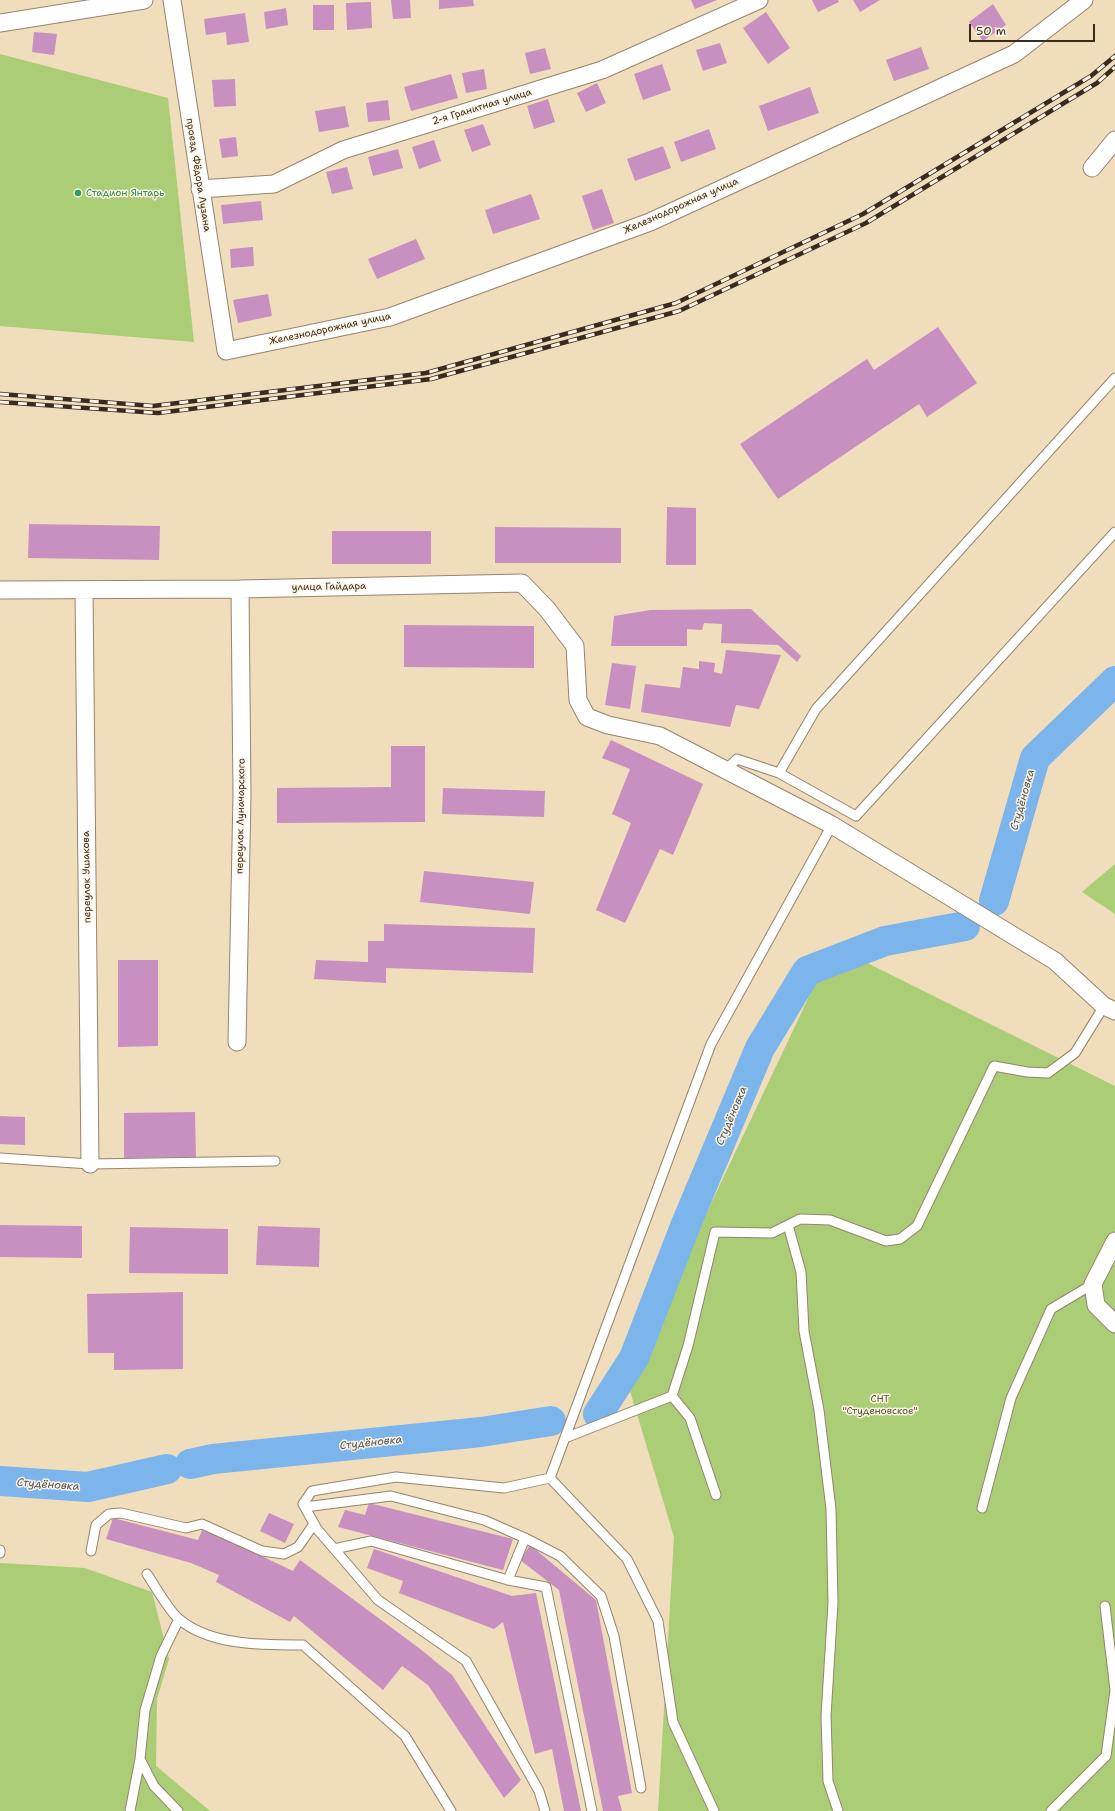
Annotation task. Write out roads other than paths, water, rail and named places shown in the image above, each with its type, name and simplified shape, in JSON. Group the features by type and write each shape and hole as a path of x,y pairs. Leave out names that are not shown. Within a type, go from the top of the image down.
{"street":[{"path":"0,23 144,0"},
{"name":"проезд Фёдора Лузана","path":"172,0 226,350"},
{"name":"2-я Гранитная улица","path":"200,188 274,184 343,150 602,70 759,0"},
{"name":"Железнодорожная улица","path":"226,350 390,317 650,222 1014,54 1084,0"},
{"path":"1092,168 1115,140"},
{"name":"улица Гайдара","path":"0,590 240,589 522,583 547,609 575,646 578,700 587,717 608,725 660,736 725,770"},
{"name":"переулок Луначарского","path":"237,1042 242,795 240,589"},
{"name":"переулок Ушакова","path":"84,590 90,1164"},
{"path":"725,770 832,825 1055,961 1110,1008"},
{"path":"1115,1241 1093,1284 1096,1305 1111,1322 1115,1324"}],"lane":[{"path":"779,773 816,709 1115,378"},
{"path":"725,770 736,759 779,773 856,816 1115,532"},
{"path":"550,1478 711,1044 832,825"},
{"path":"672,1396 688,1346 715,1232 772,1233 800,1218 830,1220 886,1241 900,1239 917,1226 994,1066 1027,1072 1048,1073 1075,1053 1110,1008"},
{"path":"0,1158 90,1164 275,1161"},
{"path":"788,1225 801,1272 804,1331 819,1410 831,1509 833,1603 826,1716 828,1781 838,1811"},
{"path":"982,1508 1011,1398 1051,1309 1093,1284"},
{"path":"564,1438 672,1396"},
{"path":"672,1396 690,1418 716,1495"},
{"path":"545,1811 540,1791 466,1661 378,1600 314,1524 303,1504 312,1491 396,1477 504,1488 550,1478"},
{"path":"550,1478 627,1559 658,1621 673,1722 714,1811"},
{"path":"305,1507 391,1496 484,1520 525,1538 560,1556 601,1596 614,1636 641,1788"},
{"path":"91,1551 96,1525 109,1514 121,1513 186,1528 202,1524 262,1551 284,1554 298,1547 314,1524"},
{"path":"508,1580 525,1538"},
{"path":"334,1549 371,1541 508,1580 546,1587 592,1811"},
{"path":"147,1574 179,1619 211,1638 271,1645 303,1645 405,1736 451,1811"},
{"path":"1051,1811 1106,1756 1115,1690 1105,1606"},
{"path":"130,1811 140,1759 146,1710 161,1656 179,1619"},
{"path":"140,1759 154,1786 178,1811"}],"waterway":[{"name":"Студёновка","path":"994,901 1035,758 1115,681"},
{"name":"Студёновка","path":"598,1414 634,1358 686,1224 760,1048 807,971 885,941 965,926"},
{"name":"Студёновка","path":"190,1464 213,1459 481,1432 551,1421"},
{"name":"Студёновка","path":"0,1481 88,1487 167,1469"}],"railway":[{"path":"0,394 153,406 426,373 676,303 863,214 1091,76 1115,56"},
{"path":"0,402 158,413 431,379 679,311 866,223 1097,83 1115,67"}],"place":[{"name":"Стадион Янтарь","path":"78,193"}],"park label":[{"name":"СНТ \"Студеновское\"","path":"880,1404"}]}
